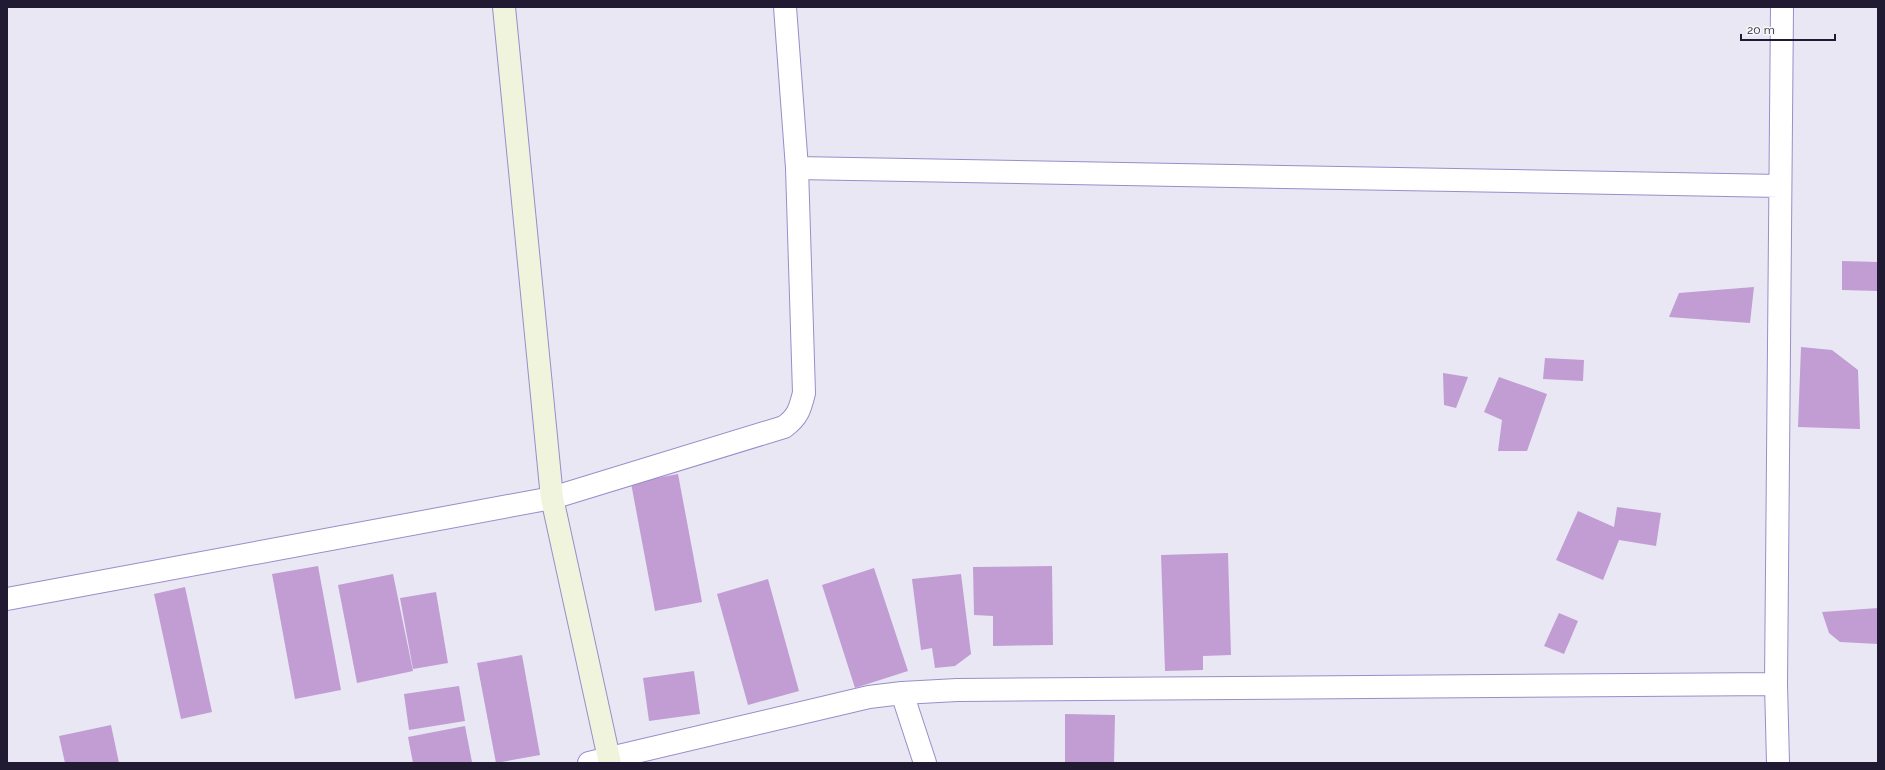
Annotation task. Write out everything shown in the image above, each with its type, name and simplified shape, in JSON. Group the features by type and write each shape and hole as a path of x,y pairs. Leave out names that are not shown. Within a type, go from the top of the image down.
{"street":[{"path":"504,7 552,498 603,762 828,706 869,697 902,693 957,690 1776,684"},
{"path":"7,600 552,498 784,427 794,419 800,408 804,393 797,168 785,7"},
{"path":"1778,763 1776,684 1782,7"},
{"path":"797,168 1780,186"},
{"path":"902,693 925,763"}],"building":[{"path":"1842,261 1878,262 1878,291 1842,290"},
{"path":"1754,287 1750,323 1669,317 1679,293"},
{"path":"1801,347 1832,350 1858,370 1860,429 1798,427"},
{"path":"1545,358 1584,360 1583,381 1543,379"},
{"path":"1443,373 1468,377 1456,408 1444,405"},
{"path":"1499,377 1547,394 1527,451 1498,451 1502,420 1484,412"},
{"path":"678,474 702,602 655,611 631,483"},
{"path":"1617,507 1661,513 1656,546 1619,540 1603,580 1556,560 1578,511 1614,527"},
{"path":"1228,553 1231,655 1203,656 1203,670 1165,671 1161,555"},
{"path":"318,566 341,690 295,699 272,574"},
{"path":"1052,566 1053,645 993,646 993,616 974,615 973,567"},
{"path":"874,568 908,671 855,688 822,585"},
{"path":"393,574 413,671 357,683 338,585"},
{"path":"961,574 971,654 955,666 935,668 932,648 921,650 912,579"},
{"path":"768,579 799,691 748,705 717,594"},
{"path":"185,587 212,712 181,719 154,594"},
{"path":"436,592 448,663 413,669 400,598"},
{"path":"1878,608 1878,644 1840,642 1829,633 1822,612"},
{"path":"1559,613 1578,621 1564,654 1544,646"},
{"path":"522,655 540,755 496,763 477,663"},
{"path":"694,671 700,714 649,721 643,678"},
{"path":"459,686 465,721 409,730 404,694"},
{"path":"1065,714 1115,715 1114,763 1065,763"},
{"path":"111,725 119,763 65,763 59,736"},
{"path":"465,726 472,762 413,763 408,737"}]}
